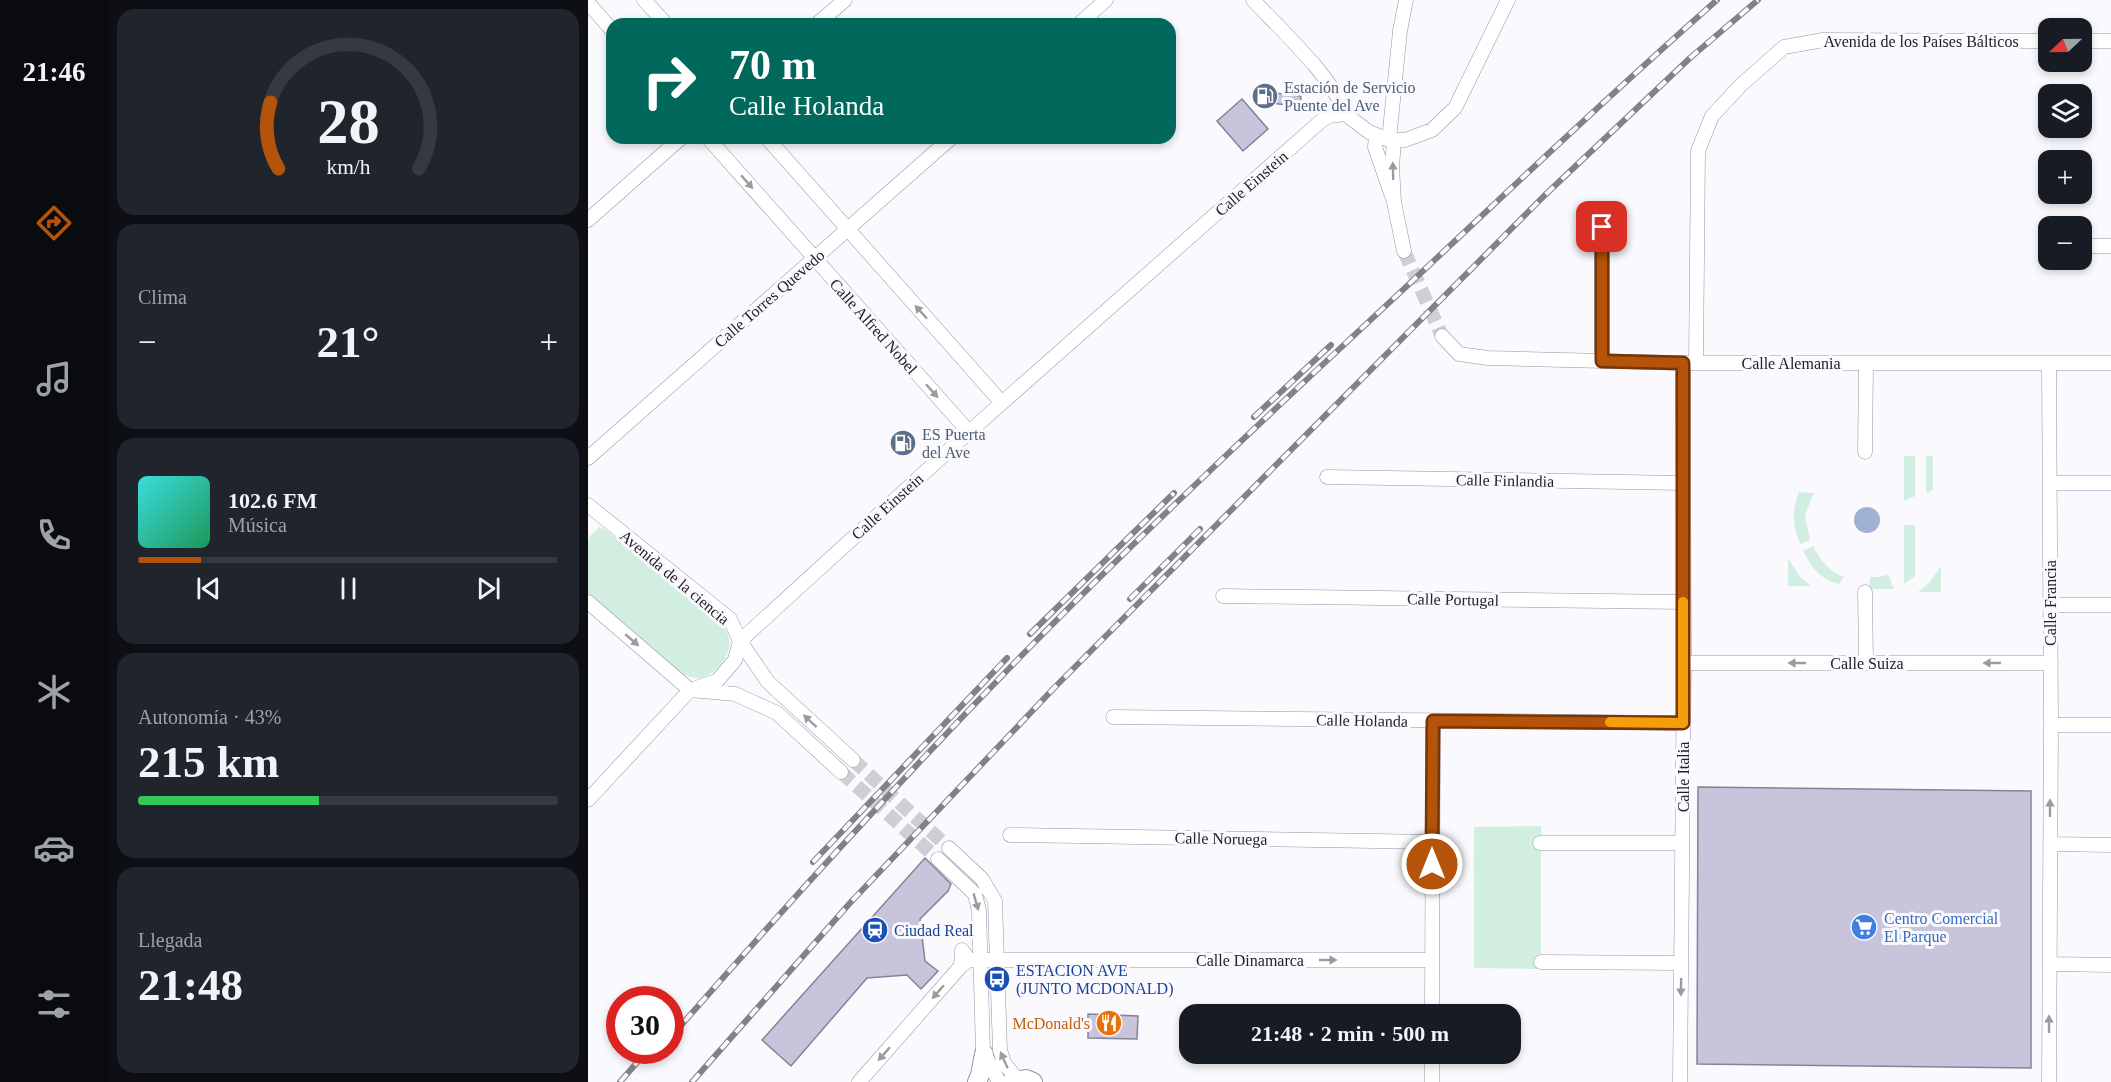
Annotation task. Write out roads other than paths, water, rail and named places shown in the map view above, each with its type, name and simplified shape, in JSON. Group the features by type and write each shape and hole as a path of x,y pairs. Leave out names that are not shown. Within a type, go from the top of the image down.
{"main road":[{"path":"977,1082 984,1054"}],"street":[{"path":"644,0 660,18"},
{"path":"824,18 844,0"},
{"path":"1086,18 1106,0"},
{"path":"1253,0 1314,66 1338,96 1345,114 1386,139 1405,140 1432,130 1455,108 1508,0"},
{"path":"1404,251 1394,202 1375,147 1386,139 1406,0"},
{"path":"588,3 606,23"},
{"name":"Avenida de los Países Bálticos","path":"1690,363 1698,151 1712,116 1750,78 1784,47 1823,40 2038,41"},
{"path":"2092,41 2111,41"},
{"name":"Calle Einstein","path":"588,800 690,690 717,681 735,660 740,641 969,432 1321,122 1329,116 1345,114"},
{"path":"588,220 674,144"},
{"name":"Calle Alfred Nobel","path":"713,144 969,432"},
{"path":"772,144 1002,403"},
{"name":"Calle Torres Quevedo","path":"588,459 944,144"},
{"path":"1602,227 1602,361"},
{"path":"2092,246 2111,246"},
{"name":"Calle Alemania","path":"1442,336 1460,354 1471,357 1690,363 2111,363"},
{"name":"Calle Italia","path":"1680,1082 1684,663 1683,483 1690,363"},
{"path":"1865,452 1866,363"},
{"name":"Calle Francia","path":"2049,363 2051,725 2049,1082"},
{"name":"Calle Finlandia","path":"1327,477 1683,483"},
{"path":"2050,483 2111,483"},
{"name":"Avenida de la ciencia","path":"588,504 730,619 740,641 768,682 853,760"},
{"path":"1866,592 1866,663"},
{"name":"Calle Portugal","path":"1223,596 1683,602"},
{"path":"588,602 690,690 735,694 777,713 841,772"},
{"path":"2050,605 2111,605"},
{"name":"Calle Suiza","path":"1684,663 2050,663"},
{"name":"Calle Holanda","path":"1113,717 1683,723"},
{"path":"1432,1004 1433,721"},
{"path":"2051,725 2111,725"},
{"name":"Calle Noruega","path":"1010,835 1432,842"},
{"path":"1540,843 1682,843"},
{"path":"2050,844 2111,845"},
{"path":"949,848 982,879 995,901 1000,1050 1004,1063 1015,1081"},
{"path":"938,860 975,894 979,911 970,962 984,1054 1015,1081"},
{"name":"Calle Dinamarca","path":"970,962 996,959 1432,960"},
{"path":"859,1082 970,962"},
{"path":"1541,962 1681,963"},
{"path":"2050,964 2111,965"},
{"path":"1432,1064 1432,1082"}],"water":[{"path":"1867,507 1876,511 1880,520 1876,529 1867,533 1858,529 1854,520 1858,511"}],"tunnel":[{"path":"1404,251 1442,336"},
{"path":"853,760 949,848"},
{"path":"841,772 938,859"}],"railway":[{"path":"684,1022 891,793 1073,603 1310,376 1717,0"},
{"path":"692,1082 850,903 1055,687 1545,195 1690,58 1758,0"},
{"path":"1254,417 1331,345"},
{"path":"1030,634 1174,493"},
{"path":"1130,599 1200,529"},
{"path":"813,862 1007,658"},
{"path":"620,1082 636,1064"}],"place":[{"name":"Estación de Servicio Puente del Ave","path":"1265,96"},
{"name":"ES Puerta del Ave","path":"903,443"},
{"name":"Centro Comercial El Parque","path":"1864,927"},
{"name":"Ciudad Real","path":"875,930"},
{"name":"ESTACION AVE (JUNTO MCDONALD)","path":"997,979"},
{"name":"McDonald's","path":"1109,1023"}]}
